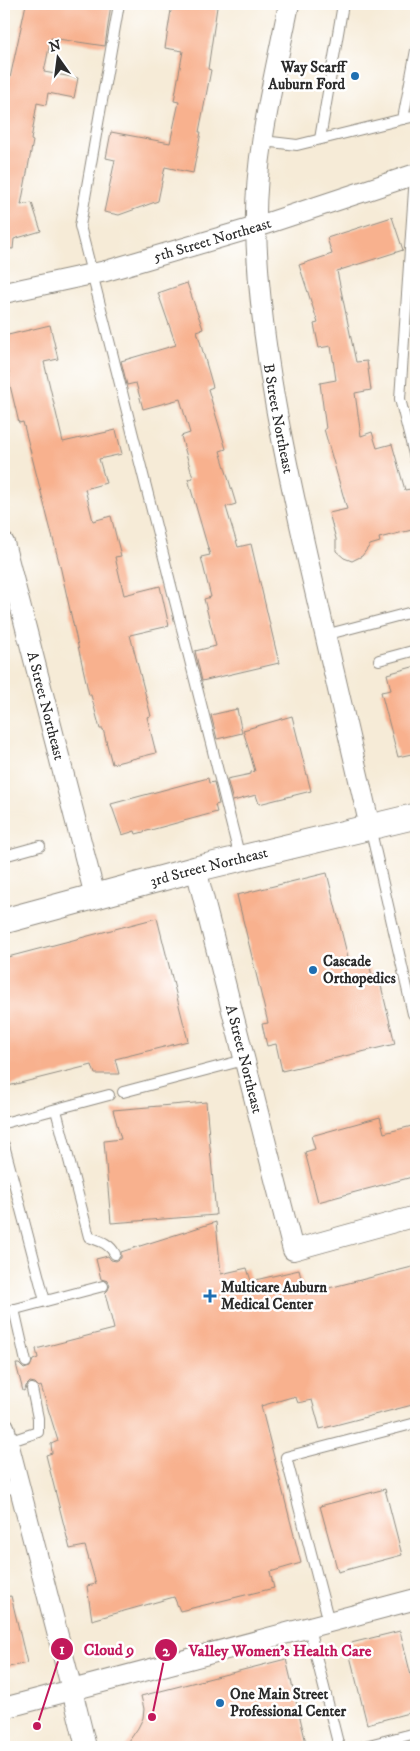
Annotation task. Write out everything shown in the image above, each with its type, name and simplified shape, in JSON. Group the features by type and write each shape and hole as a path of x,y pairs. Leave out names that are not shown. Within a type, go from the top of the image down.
{"street":[{"name":"B Street Northeast","path":"290,4 263,141 259,171 256,227 261,306 270,380 287,464 370,827"},
{"name":"5th Street Northeast","path":"4,293 92,274 256,227 416,174"},
{"name":"A Street Northeast","path":"4,542 95,896"},
{"path":"370,827 416,802"},
{"name":"3rd Street Northeast","path":"4,921 196,869 416,816"},
{"name":"A Street Northeast","path":"196,869 293,1250 416,1216"},
{"path":"6,1434 11,1488 72,1690 86,1747"},
{"path":"4,1708 416,1599"}],"lane":[{"path":"119,4 80,226 240,858"},
{"path":"320,139 343,4"},
{"path":"403,120 416,50"},
{"path":"263,141 297,145 416,116"},
{"path":"416,174 400,399 416,462"},
{"path":"325,634 416,611"},
{"path":"379,660 416,650"},
{"path":"370,827 413,1014 416,1013"},
{"path":"4,856 40,846"},
{"path":"123,1092 244,1060"},
{"path":"4,1123 109,1095"},
{"path":"56,1110 89,1237 111,1247 115,1254"},
{"path":"4,1145 45,1301"},
{"path":"26,1362 9,1310 103,1286"},
{"path":"6,1434 38,1432 38,1418 32,1389"},
{"path":"329,1622 286,1457 416,1423"},
{"path":"309,1628 339,1747"},
{"path":"361,1747 416,1733"}],"building":[{"path":"26,4 111,4 105,46 51,38 44,72 78,78 74,98 48,93 46,105 37,103 31,140 33,141 21,205 32,203 41,231 14,239 13,249 4,248 4,185 8,165 4,164 4,77 10,78"},
{"path":"172,4 195,4 217,7 208,69 211,70 193,173 165,167 158,201 119,215 104,212 115,160 106,158 111,132 170,143 179,102 174,101 183,51 165,48"},
{"path":"392,217 403,250 337,271 356,362 367,361 371,390 355,393 361,436 372,432 377,448 392,444 405,490 416,488 416,529 379,538 380,542 370,545 362,556 352,561 344,558 336,551 336,539 329,513 347,509 324,429 326,429 320,383 336,380 331,346 319,348 314,324 318,323 299,265 332,254 327,238"},
{"path":"187,283 203,329 197,331 213,387 208,389 226,449 220,451 236,504 226,507 238,547 251,544 279,663 202,681 195,651 216,646 204,599 211,597 201,557 210,555 188,479 193,478 181,436 190,433 180,399 143,409 136,383 127,385 121,361 176,345 158,293"},
{"path":"50,325 58,359 44,362 63,442 116,430 122,454 99,459 106,483 85,489 93,521 111,516 121,556 115,557 124,595 160,586 169,626 130,635 151,716 147,717 156,753 112,764 103,729 100,729 91,695 89,695 61,570 23,422 19,423 8,377 10,377 4,349 4,336"},
{"path":"416,666 416,753 398,757 381,692 391,690 387,674"},
{"path":"237,709 242,733 217,739 211,715"},
{"path":"292,716 311,791 259,804 256,795 233,801 227,779 251,774 251,772 255,771 243,730"},
{"path":"208,778 209,783 214,782 219,804 215,805 217,812 136,834 135,831 122,835 111,804"},
{"name":"Cascade Orthopedics","path":"327,873 350,966 368,961 372,975 378,973 395,1044 282,1071 276,1044 267,1046 262,1024 268,1023 237,895"},
{"path":"157,918 188,1041 115,1059 119,1074 95,1074 92,1065 4,1087 4,958"},
{"path":"206,1102 216,1215 111,1223 104,1141 121,1139 113,1110"},
{"path":"380,1117 384,1133 416,1125 416,1176 318,1202 305,1152 315,1149 311,1136"},
{"path":"216,1222 221,1274 247,1268 251,1281 299,1270 305,1294 416,1266 416,1404 320,1429 312,1400 298,1403 296,1398 292,1397 261,1406 301,1563 270,1572 274,1588 180,1611 174,1597 92,1620 87,1586 96,1584 85,1546 70,1549 46,1455 52,1453 51,1444 58,1441 41,1386 39,1387 35,1383 30,1382 23,1391 16,1364 19,1364 24,1369 30,1367 33,1360 38,1358 36,1349 114,1329 105,1293 110,1285 108,1281 101,1279 96,1259 108,1256 111,1260 116,1261 121,1258 121,1252"},
{"path":"385,1489 402,1555 338,1572 320,1506"},
{"path":"11,1596 27,1663 4,1668 4,1597"},
{"path":"400,1631 416,1696 416,1711 367,1724 347,1644"},
{"name":"One Main Street Professional Center","path":"286,1659 307,1747 125,1747 143,1718 144,1709 141,1696"}],"place":[{"name":"Way Scarff Auburn Ford","path":"355,76"},
{"name":"Cascade Orthopedics","path":"313,970"},
{"name":"Multicare Auburn Medical Center","path":"210,1296"},
{"name":"One Main Street Professional Center","path":"220,1703"},
{"name":"Valley Women's Health Care","path":"152,1717"},
{"name":"Cloud 9","path":"37,1726"}]}
